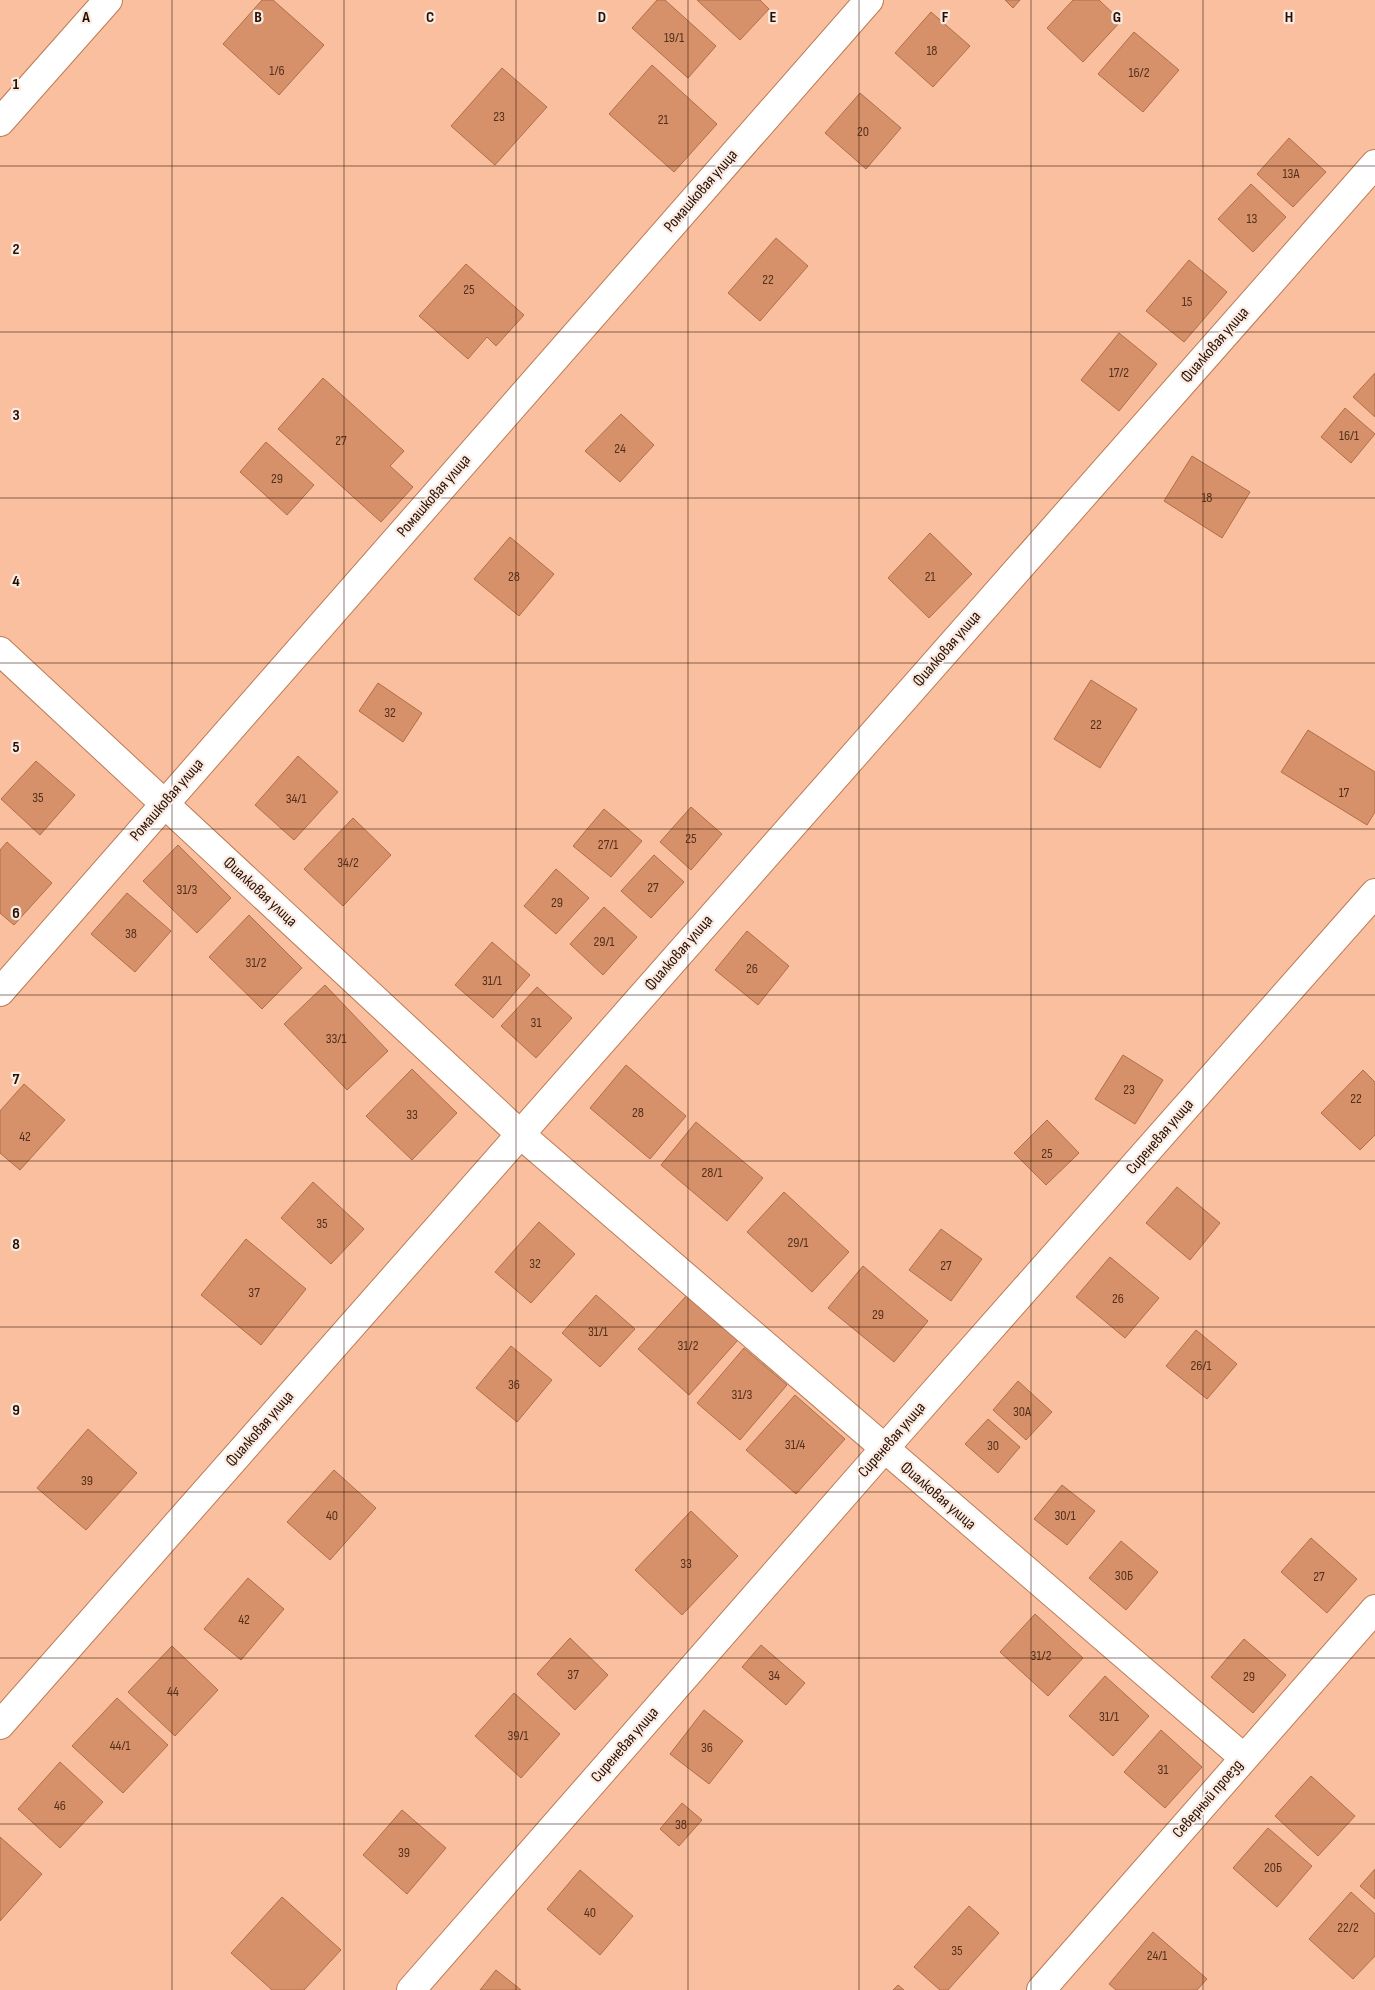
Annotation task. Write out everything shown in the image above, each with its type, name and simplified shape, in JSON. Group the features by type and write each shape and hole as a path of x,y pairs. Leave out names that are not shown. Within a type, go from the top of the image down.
{"street":[{"path":"0,122 108,0"},
{"name":"Ромашковая улица","path":"0,992 869,0"},
{"name":"Фиалковая улица","path":"0,1725 1375,164"},
{"name":"Фиалковая улица","path":"0,651 520,1134 1244,1758"},
{"name":"Сиреневая улица","path":"411,1990 884,1449 1375,893"},
{"name":"Северный проезд","path":"1041,1990 1375,1609"}],"building":[{"path":"262,0 273,0 324,45 279,95 223,44"},
{"path":"657,0 665,0 716,46 688,78 632,28"},
{"path":"697,0 760,0 769,9 740,40"},
{"path":"1005,0 1020,0 1013,8"},
{"path":"1073,0 1099,0 1121,21 1083,62 1047,28"},
{"path":"931,12 970,46 933,87 895,53"},
{"path":"1134,32 1179,70 1143,112 1098,74"},
{"path":"652,65 717,124 674,172 609,114"},
{"path":"502,68 547,107 495,165 451,126"},
{"path":"860,93 901,128 866,169 825,133"},
{"path":"1289,138 1326,172 1293,207 1257,174"},
{"path":"1251,184 1286,217 1253,252 1218,219"},
{"path":"776,238 808,266 760,321 728,293"},
{"path":"1189,260 1227,292 1184,342 1146,311"},
{"path":"466,264 524,315 496,346 487,337 468,359 419,316"},
{"path":"1119,333 1157,364 1119,411 1081,380"},
{"path":"1375,373 1375,417 1353,397"},
{"path":"323,378 404,451 390,466 413,487 381,522 278,429"},
{"path":"1345,408 1375,434 1351,463 1321,437"},
{"path":"621,414 654,445 620,482 585,451"},
{"path":"266,442 314,485 287,515 240,472"},
{"path":"1192,456 1250,492 1222,538 1164,501"},
{"path":"930,533 972,574 929,618 888,578"},
{"path":"510,537 554,574 519,616 474,579"},
{"path":"1091,680 1137,709 1100,768 1054,739"},
{"path":"378,683 422,713 403,742 359,711"},
{"path":"1308,730 1375,772 1375,812 1367,825 1281,772"},
{"path":"298,756 338,792 294,840 255,805"},
{"path":"36,761 75,795 40,835 1,799"},
{"path":"691,807 722,834 691,870 660,842"},
{"path":"604,809 642,841 611,877 573,846"},
{"path":"353,818 391,855 343,906 304,869"},
{"path":"7,842 52,883 14,925 0,913 0,850"},
{"path":"178,845 231,898 197,933 143,881"},
{"path":"654,855 684,882 651,918 621,891"},
{"path":"556,869 589,898 556,934 524,906"},
{"path":"127,893 171,931 135,972 91,934"},
{"path":"604,907 637,937 603,975 570,944"},
{"path":"249,915 302,968 262,1009 209,957"},
{"path":"747,931 789,966 758,1005 715,970"},
{"path":"492,942 530,975 493,1018 455,985"},
{"path":"325,985 388,1051 347,1090 284,1024"},
{"path":"537,987 572,1018 536,1058 501,1026"},
{"path":"1123,1055 1163,1080 1135,1124 1095,1099"},
{"path":"626,1065 686,1116 650,1159 590,1108"},
{"path":"412,1069 457,1113 412,1160 366,1116"},
{"path":"1363,1070 1375,1082 1375,1135 1360,1150 1321,1113"},
{"path":"24,1084 65,1120 20,1170 0,1153 0,1111"},
{"path":"1047,1120 1079,1153 1046,1185 1014,1153"},
{"path":"696,1122 763,1178 727,1221 661,1165"},
{"path":"313,1182 364,1229 331,1264 281,1218"},
{"path":"1177,1187 1220,1223 1190,1260 1146,1223"},
{"path":"784,1192 849,1252 812,1292 747,1232"},
{"path":"539,1222 575,1254 531,1303 495,1272"},
{"path":"941,1229 982,1259 951,1301 909,1270"},
{"path":"246,1239 306,1289 261,1345 201,1295"},
{"path":"1110,1257 1159,1298 1125,1338 1076,1297"},
{"path":"863,1266 928,1321 894,1362 828,1308"},
{"path":"688,1294 738,1340 689,1395 638,1349"},
{"path":"596,1295 635,1329 600,1367 562,1333"},
{"path":"1196,1330 1237,1364 1207,1399 1166,1366"},
{"path":"511,1346 552,1380 517,1422 476,1388"},
{"path":"744,1348 787,1385 740,1440 697,1403"},
{"path":"1018,1381 1052,1412 1026,1440 993,1410"},
{"path":"795,1395 845,1439 796,1494 746,1450"},
{"path":"988,1419 1020,1447 998,1473 965,1444"},
{"path":"88,1429 137,1473 86,1530 37,1488"},
{"path":"334,1470 376,1508 330,1560 287,1522"},
{"path":"1062,1485 1095,1511 1067,1545 1034,1519"},
{"path":"691,1511 738,1556 682,1615 635,1570"},
{"path":"1311,1538 1357,1579 1327,1613 1281,1572"},
{"path":"1121,1541 1158,1572 1126,1610 1089,1578"},
{"path":"248,1578 284,1609 241,1660 204,1629"},
{"path":"1035,1614 1083,1658 1048,1696 1000,1652"},
{"path":"570,1638 608,1675 575,1710 537,1674"},
{"path":"1244,1639 1286,1675 1253,1713 1211,1677"},
{"path":"761,1645 805,1683 786,1705 742,1667"},
{"path":"172,1646 218,1690 175,1736 128,1692"},
{"path":"1105,1676 1149,1716 1113,1756 1069,1716"},
{"path":"514,1693 560,1734 521,1778 475,1736"},
{"path":"117,1698 168,1745 123,1793 72,1746"},
{"path":"704,1710 743,1741 709,1784 670,1754"},
{"path":"1161,1730 1202,1767 1165,1808 1124,1772"},
{"path":"60,1762 103,1802 60,1848 18,1809"},
{"path":"1311,1776 1355,1816 1318,1856 1275,1816"},
{"path":"682,1803 702,1820 679,1846 660,1829"},
{"path":"402,1810 446,1848 407,1894 363,1855"},
{"path":"1268,1828 1312,1866 1277,1907 1233,1868"},
{"path":"0,1837 42,1874 0,1921"},
{"path":"1375,1869 1375,1899 1360,1886"},
{"path":"580,1870 633,1916 600,1955 547,1909"},
{"path":"1351,1892 1375,1914 1375,1956 1353,1979 1309,1939"},
{"path":"282,1897 341,1950 304,1990 272,1990 231,1953"},
{"path":"969,1906 999,1933 948,1990 940,1990 914,1967"},
{"path":"1153,1932 1207,1979 1197,1990 1116,1990 1109,1984"},
{"path":"496,1970 521,1990 480,1990"},
{"path":"898,1985 904,1990 893,1990"}]}
